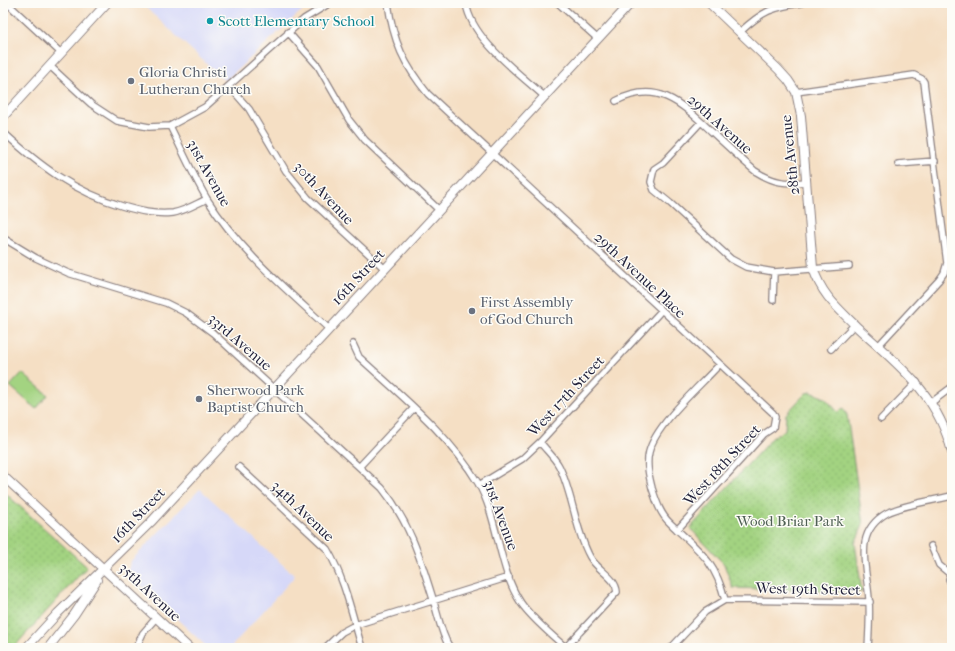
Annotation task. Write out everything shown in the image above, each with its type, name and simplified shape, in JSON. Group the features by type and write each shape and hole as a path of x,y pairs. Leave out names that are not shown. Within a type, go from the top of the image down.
{"main road":[{"path":"3,117 107,3"},
{"name":"16th Street","path":"31,646 71,600 151,522 631,3"},
{"name":"28th Avenue","path":"709,3 778,69 796,92 801,116 813,268 825,295 917,382 932,402 943,424 952,452"},
{"name":"35th Avenue","path":"3,476 189,648"},
{"name":"16th Street","path":"48,648 74,615 104,569"}],"street":[{"path":"7,3 62,53"},
{"path":"50,66 91,104 117,121 148,127 170,126 205,107 288,32 315,11 330,3"},
{"path":"388,3 391,27 396,44 416,79 428,94 491,153"},
{"path":"466,3 477,31 545,97"},
{"path":"558,3 598,39"},
{"path":"740,32 763,12 791,4 802,3"},
{"path":"288,32 318,66 349,120 365,140 439,210"},
{"path":"796,92 914,74 922,79 926,88 947,263 944,273 878,346"},
{"name":"30th Avenue","path":"229,86 249,109 286,171 308,198 385,269"},
{"name":"29th Avenue","path":"616,101 626,95 639,92 648,92 665,96 682,105 755,171 768,179 787,184 807,182"},
{"path":"701,122 663,163 654,169 651,182 654,190 731,259 746,267 774,272 849,266"},
{"name":"31st Avenue","path":"170,126 208,199 242,246 268,273 329,329"},
{"path":"3,132 31,158 63,181 114,203 138,211 157,214 179,212 208,199"},
{"name":"29th Avenue Place","path":"491,153 719,366 773,413"},
{"path":"898,164 935,161"},
{"name":"33rd Avenue","path":"3,238 36,258 68,273 166,304 186,313 213,333 274,388 382,488 406,524 446,641 450,648"},
{"path":"774,272 774,300"},
{"name":"West 17th Street","path":"479,485 522,459 540,442 661,311"},
{"path":"831,349 855,324"},
{"name":"31st Avenue","path":"353,344 359,357 414,408 454,448 479,485 497,536 509,577 521,603 536,620 566,648"},
{"path":"671,648 705,612 725,600 719,577 712,564 662,514 655,498 648,468 649,451 662,427 719,366"},
{"path":"881,419 917,382"},
{"path":"932,402 952,387"},
{"path":"359,467 414,408"},
{"name":"West 18th Street","path":"677,530 764,434 774,428 773,413"},
{"path":"540,442 559,465 591,558 606,575 613,579 617,586 617,592 566,648"},
{"name":"34th Avenue","path":"239,467 327,549 335,561 362,648"},
{"name":"West 19th Street","path":"725,600 870,602 863,548 866,536 873,524 891,511 952,496"},
{"path":"931,546 939,565 952,575 949,579 952,586"},
{"path":"325,648 342,632 355,625 509,577"},
{"path":"868,648 870,602"},
{"path":"136,648 143,633 156,618"}],"shaded area":[{"path":"141,3 315,3 299,13 225,81"},
{"path":"200,489 295,576 230,648 208,648 127,572 131,561"}],"green space":[{"path":"22,373 48,395 36,409 10,386"},
{"name":"Wood Briar Park","path":"811,392 825,398 838,412 843,408 847,415 863,525 855,543 862,592 733,588 724,564 690,528 772,438 785,430 786,414 806,393"},
{"path":"3,491 87,567 13,648 3,648"}],"place":[{"name":"Scott Elementary School","path":"210,21"},
{"name":"Gloria Christi Lutheran Church","path":"131,81"},
{"name":"First Assembly of God Church","path":"472,311"},
{"name":"Sherwood Park Baptist Church","path":"199,399"}]}
